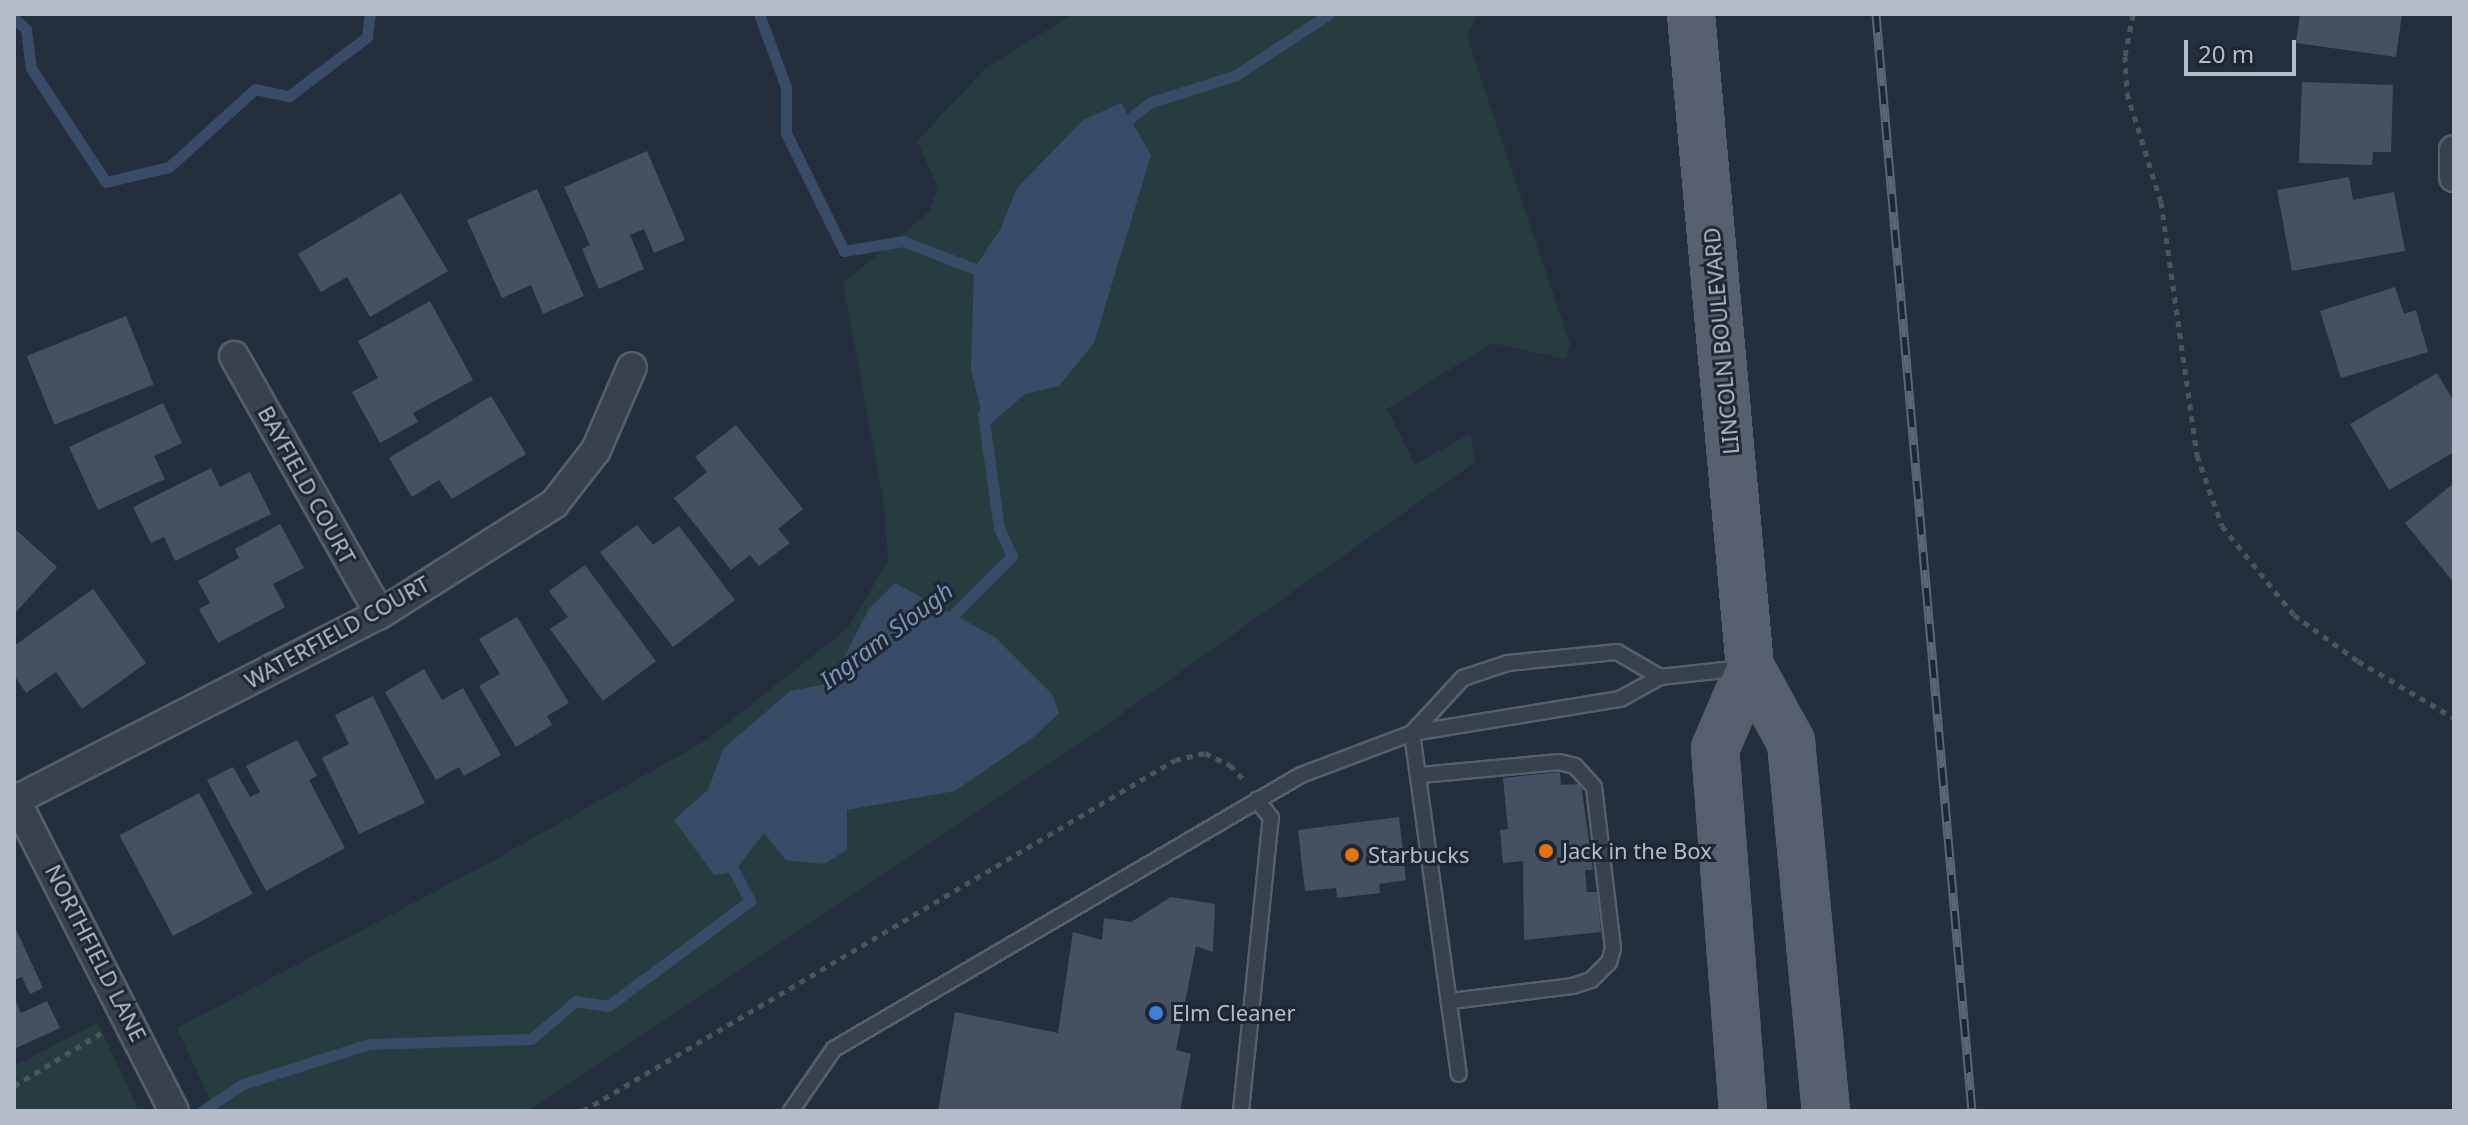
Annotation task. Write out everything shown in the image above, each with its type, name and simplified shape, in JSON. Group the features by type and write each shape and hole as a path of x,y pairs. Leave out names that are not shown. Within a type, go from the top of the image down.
{"main road":[{"name":"LINCOLN BOULEVARD","path":"1691,14 1750,667 1791,742 1826,1111"},
{"name":"LINCOLN BOULEVARD","path":"1743,1111 1715,749 1750,667"}],"street":[{"path":"2454,150 2454,177"},
{"name":"BAYFIELD COURT","path":"234,356 380,614"},
{"name":"WATERFIELD COURT","path":"15,798 380,614 554,504 596,450 632,367"},
{"name":"NORTHFIELD LANE","path":"15,798 126,1010 174,1111"}],"lane":[{"path":"1412,733 1463,678 1508,663 1617,652 1660,677"},
{"path":"791,1111 834,1049 1301,775 1412,733 1620,699 1660,677 1750,667"},
{"path":"1412,733 1421,775 1459,1074"},
{"path":"1421,775 1559,762 1575,766 1594,787 1613,949 1609,962 1591,980 1573,986 1450,1001"},
{"path":"1241,1111 1271,818 1257,800"}],"path":[{"path":"2133,14 2125,56 2127,93 2161,202 2197,455 2222,526 2294,615 2358,661 2454,718"},
{"path":"583,1111 1175,760 1205,753 1221,759 1237,770 1257,800"},
{"path":"14,1086 126,1010"}],"green space":[{"path":"1073,14 1478,14 1467,36 1570,344 1566,359 1492,343 1387,409 1415,464 1470,434 1475,462 1092,735 527,1111 215,1111 177,1028 489,863 705,741 848,628 888,561 884,504 843,283 929,212 938,187 917,141 987,67"},
{"path":"98,1023 139,1111 14,1111 14,1066"}],"water":[{"path":"1121,103 1151,155 1094,343 1059,386 1025,394 985,429 971,369 974,269 1001,228 1017,188 1083,120"},
{"path":"895,583 995,637 1052,694 1059,713 1035,736 955,791 847,810 847,850 824,864 786,860 764,833 734,872 714,875 674,820 708,790 723,749 790,691 831,683 869,609"}],"building":[{"path":"2300,14 2402,14 2396,57 2296,43"},
{"path":"2302,82 2393,85 2391,152 2373,152 2372,165 2299,163"},
{"path":"647,151 685,240 654,253 644,229 630,235 644,269 599,289 582,249 590,245 564,187"},
{"path":"2349,177 2353,200 2394,192 2405,251 2292,271 2277,190"},
{"path":"537,189 584,296 543,314 531,285 502,298 467,220"},
{"path":"401,193 448,271 370,317 347,277 321,292 298,254"},
{"path":"2395,287 2404,314 2416,310 2428,352 2341,378 2320,311"},
{"path":"430,301 473,380 413,413 418,422 380,443 352,392 378,378 358,341"},
{"path":"126,316 154,385 55,425 27,356"},
{"path":"2437,373 2454,402 2454,452 2389,490 2350,424"},
{"path":"491,396 526,454 452,499 439,480 412,497 389,458"},
{"path":"163,403 182,443 154,456 165,479 98,510 69,447"},
{"path":"736,425 803,509 778,529 790,543 759,566 750,555 731,570 674,498 707,472 695,457"},
{"path":"211,468 220,487 250,472 271,514 175,561 164,537 151,543 133,507"},
{"path":"2454,483 2454,583 2405,523"},
{"path":"280,524 304,568 273,584 285,607 218,643 199,609 210,603 198,581 239,558 235,549"},
{"path":"637,525 653,545 679,526 735,600 673,647 600,552"},
{"path":"14,528 57,567 14,614"},
{"path":"585,565 656,661 603,701 550,629 568,617 549,591"},
{"path":"93,589 146,663 82,709 56,672 26,693 14,675 14,646"},
{"path":"517,617 569,703 547,716 552,725 516,747 479,686 500,674 479,639"},
{"path":"424,669 442,700 463,688 501,755 464,776 459,767 436,780 385,692"},
{"path":"373,696 425,803 359,834 322,758 349,744 335,715"},
{"path":"297,740 317,776 309,780 345,848 266,891 207,780 233,767 250,797 260,792 246,766"},
{"name":"Jack in the Box","path":"1560,772 1561,785 1581,784 1593,870 1585,870 1587,892 1597,892 1601,932 1524,940 1523,861 1503,863 1500,830 1508,829 1503,778"},
{"path":"199,793 253,894 173,936 120,835"},
{"name":"Starbucks","path":"1399,817 1406,880 1379,884 1380,893 1337,898 1336,888 1305,891 1298,830"},
{"path":"1171,897 1215,904 1213,952 1196,946 1176,1050 1191,1054 1180,1111 938,1111 955,1012 1058,1033 1073,932 1102,940 1104,918 1131,922"},
{"path":"14,925 43,988 30,994 22,977 14,980"},
{"path":"14,997 21,1013 47,1001 60,1028 14,1049"}],"waterway":[{"name":"Ingram Slough","path":"14,18 26,29 31,68 106,182 169,167 255,89 289,96 367,37 370,14"},
{"name":"Ingram Slough","path":"759,14 786,87 786,133 844,251 903,241 985,273"},
{"name":"Ingram Slough","path":"1122,125 1149,103 1236,75 1329,14"},
{"name":"Ingram Slough","path":"947,621 1012,556 999,528 983,414"},
{"name":"Ingram Slough","path":"202,1111 243,1084 369,1044 531,1039 576,1001 608,1006 750,901 728,859"}],"railway":[{"path":"1876,14 1972,1111"}],"place":[{"name":"Jack in the Box","path":"1546,851"},
{"name":"Starbucks","path":"1352,855"},
{"name":"Elm Cleaner","path":"1156,1013"}]}
